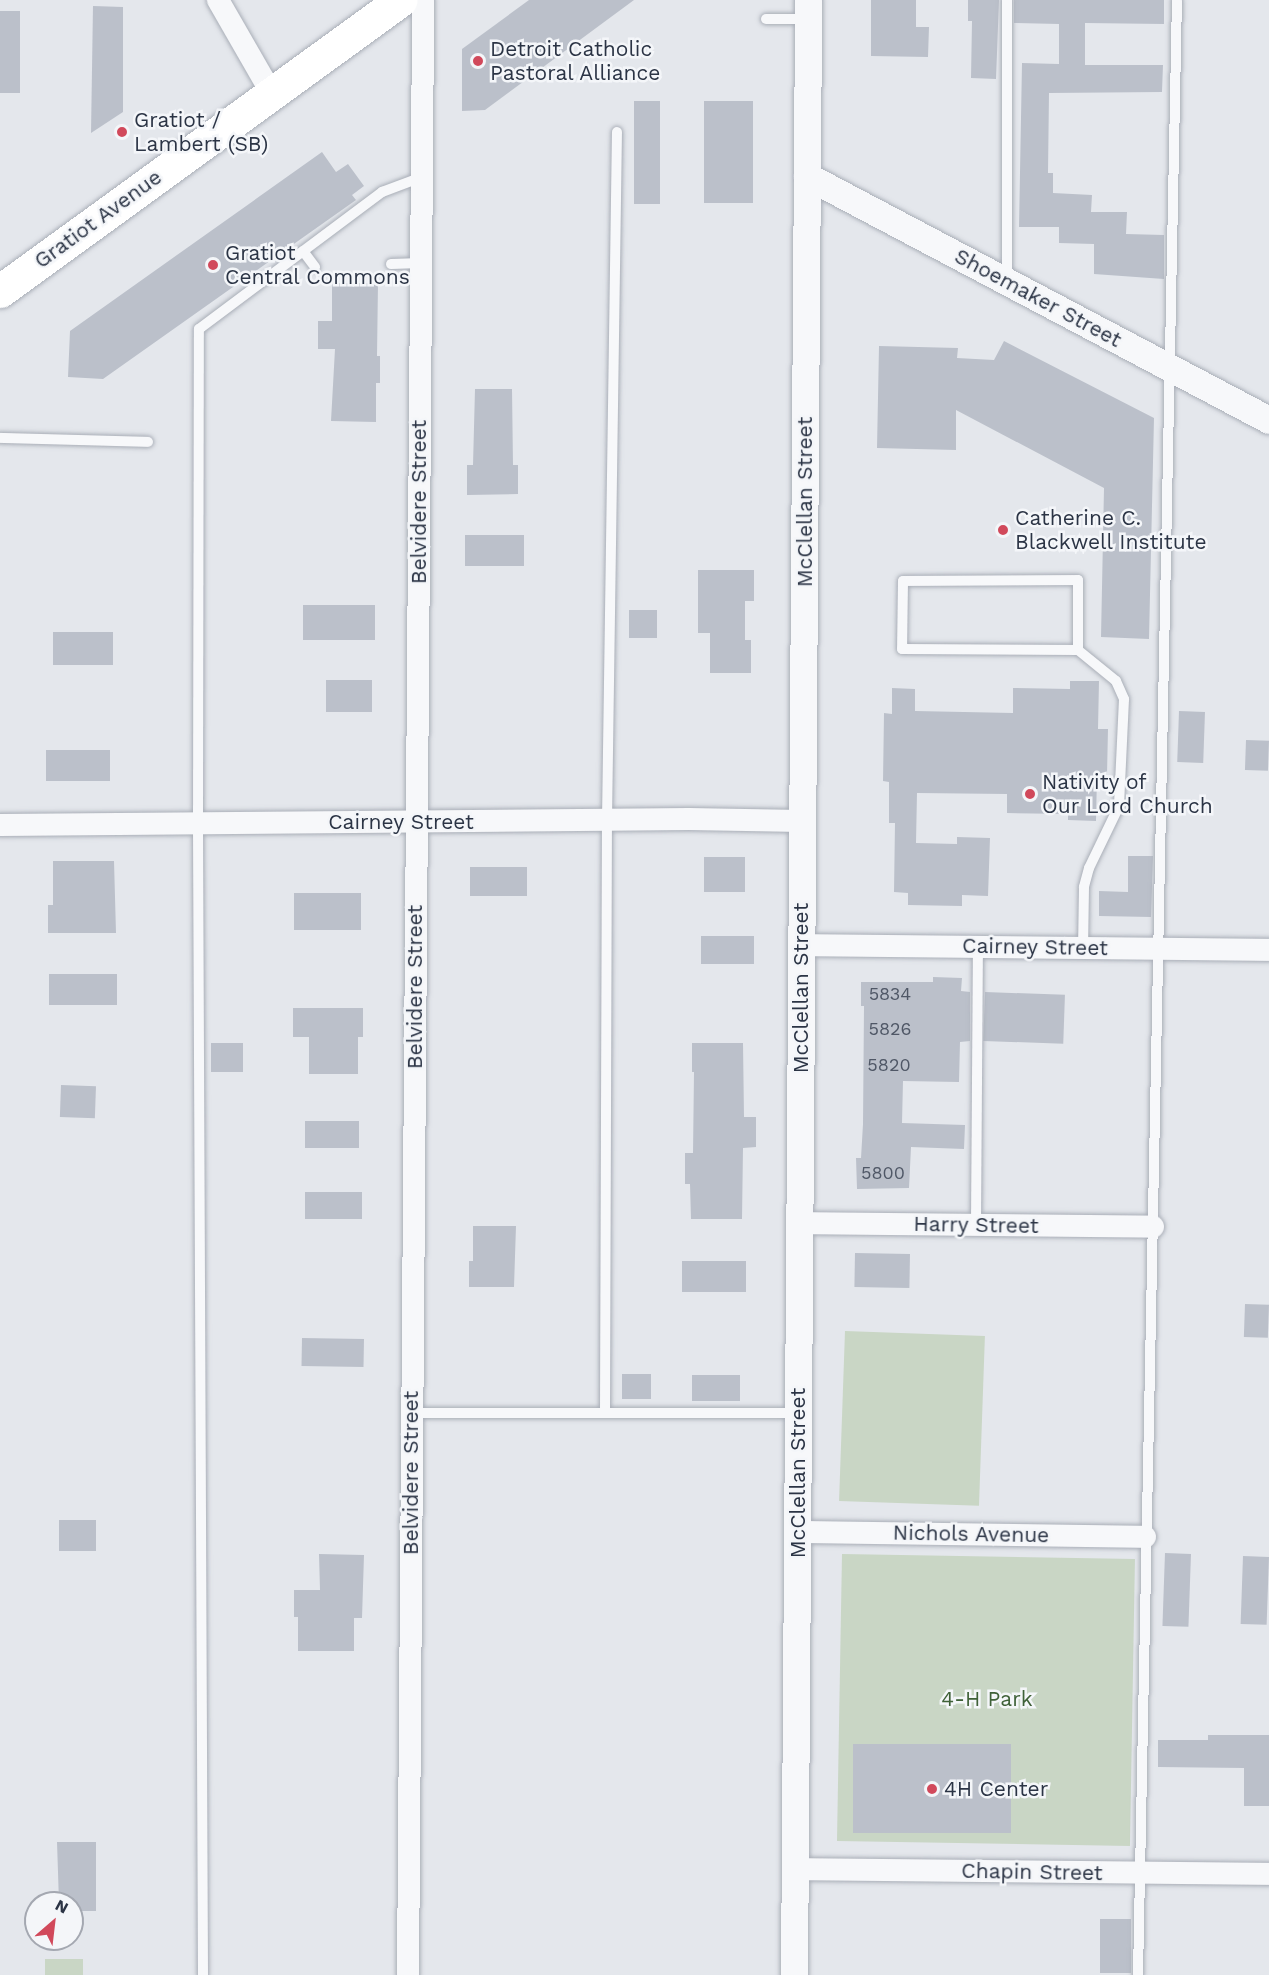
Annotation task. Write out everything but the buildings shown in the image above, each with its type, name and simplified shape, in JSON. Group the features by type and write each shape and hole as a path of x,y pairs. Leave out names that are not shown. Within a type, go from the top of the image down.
{"main road":[{"name":"Gratiot Avenue","path":"0,291 400,0"}],"street":[{"path":"218,0 272,94"},
{"name":"Belvidere Street","path":"408,1975 423,0"},
{"name":"McClellan Street","path":"794,1975 808,9"},
{"name":"Shoemaker Street","path":"807,176 1269,420"},
{"name":"Cairney Street","path":"0,825 607,820 802,821"},
{"name":"Cairney Street","path":"801,945 1269,950"},
{"name":"Harry Street","path":"799,1223 1153,1227"},
{"name":"Nichols Avenue","path":"798,1532 1145,1536"},
{"name":"Chapin Street","path":"795,1869 1269,1874"}],"lane":[{"path":"1007,0 1007,282"},
{"path":"1138,1975 1177,0"},
{"path":"766,18 808,9"},
{"path":"605,1413 607,820 617,132"},
{"path":"203,1975 198,823 199,329 382,192 422,177"},
{"path":"303,251 315,267"},
{"path":"391,264 421,263"},
{"path":"0,438 148,442"},
{"path":"1078,650 1078,579 903,581 902,649 1078,650 1116,681 1124,699 1119,806 1089,868 1084,887 1083,948"},
{"path":"976,1224 978,947"},
{"path":"412,1413 798,1413"}],"green space":[{"path":"845,1331 985,1336 979,1506 839,1501"},
{"name":"4-H Park","path":"842,1554 1135,1559 1130,1846 837,1841"},
{"path":"45,1959 83,1959 83,1975 45,1975"}],"place":[{"name":"Detroit Catholic Pastoral Alliance","path":"478,61"},
{"name":"Gratiot / Lambert (SB)","path":"122,132"},
{"name":"Gratiot Central Commons","path":"213,265"},
{"name":"Catherine C. Blackwell Institute","path":"1003,530"},
{"name":"Nativity of Our Lord Church","path":"1030,794"},
{"name":"4H Center","path":"932,1789"}]}
